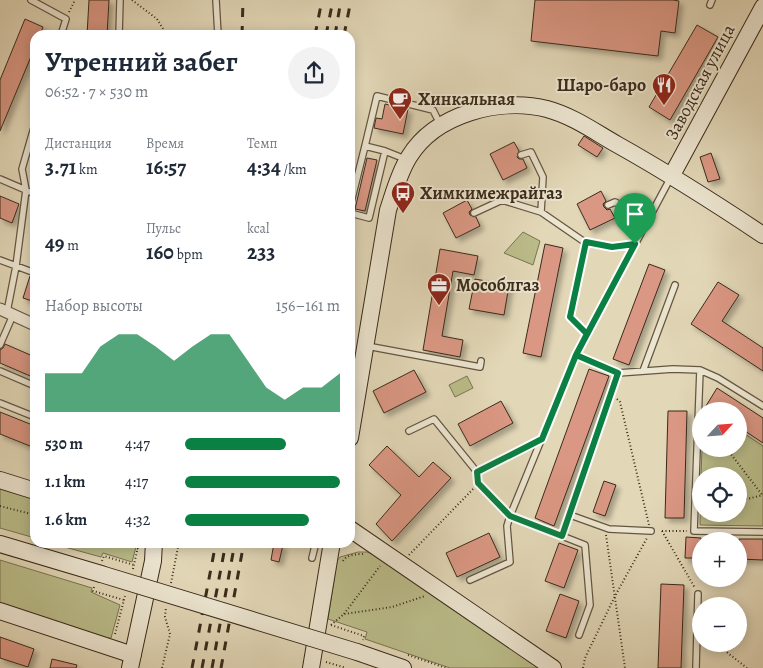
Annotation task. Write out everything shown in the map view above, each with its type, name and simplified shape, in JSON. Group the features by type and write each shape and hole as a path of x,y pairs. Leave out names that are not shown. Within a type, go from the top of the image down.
{"street":[{"name":"Заводская улица","path":"672,176 763,7"},
{"path":"355,409 388,210 398,180 407,160 419,144 441,126 459,116 476,110 512,105 533,106 571,118 672,176 763,234"},
{"path":"7,312 30,323"},
{"path":"0,480 30,489"},
{"path":"355,533 391,560 441,591 549,666"},
{"path":"0,544 99,574 360,646 404,668"},
{"path":"0,611 132,661 153,560 154,548"},
{"path":"319,665 331,548"}],"lane":[{"path":"31,0 66,19 63,30"},
{"path":"119,30 120,0"},
{"path":"216,0 218,30"},
{"path":"355,186 377,96 433,110 441,126"},
{"path":"0,345 16,266 26,190 22,169 30,141"},
{"path":"365,146 407,160"},
{"path":"355,214 369,218 385,152"},
{"path":"521,155 531,152 542,177 541,212"},
{"path":"470,580 510,562 507,526 510,516 576,355 672,176"},
{"path":"0,179 30,192"},
{"path":"474,213 502,200 541,212 586,242 612,247 635,244"},
{"path":"608,205 615,202 648,220"},
{"path":"586,242 570,317 587,334"},
{"path":"0,260 30,271"},
{"path":"643,371 675,285"},
{"path":"366,345 480,366 481,361"},
{"path":"576,355 618,373 673,369 700,370 718,378 763,406"},
{"path":"694,532 700,370"},
{"path":"0,371 30,384"},
{"path":"562,536 618,373"},
{"path":"0,403 30,415"},
{"path":"409,431 434,419 477,472 478,483 510,516 585,545 590,605 580,635"},
{"path":"477,472 542,439"},
{"path":"570,515 606,528 651,531"},
{"path":"747,532 763,532"},
{"path":"312,558 314,548"},
{"path":"696,668 698,594"}],"path":[{"path":"66,19 75,0"},
{"path":"132,0 157,19 164,30"},
{"path":"583,668 585,658 615,596 651,531 620,402 611,395"},
{"path":"734,458 763,495 747,498"},
{"path":"331,625 344,614 391,560 478,483"},
{"path":"0,506 30,514"},
{"path":"606,528 624,668"},
{"path":"651,531 694,532"},
{"path":"662,531 698,594"},
{"path":"343,560 350,556 366,554"},
{"path":"124,600 93,591 104,556 134,565"},
{"path":"344,614 392,607 441,591"},
{"path":"331,625 333,616"},
{"path":"331,625 364,636 360,646"},
{"path":"727,652 747,668"},
{"path":"319,665 346,668"}],"green space":[{"path":"523,232 540,241 533,265 504,253"},
{"path":"467,376 473,388 455,397 449,385"},
{"path":"748,436 763,446 763,526 700,525 700,522 747,522 747,467 701,467 702,458 748,458"},
{"path":"0,487 30,496 30,537 0,528"},
{"path":"68,548 136,548 132,562 103,553 101,557"},
{"path":"358,552 367,552 377,556 541,668 450,668 365,639 367,632 328,619 337,561 340,557"},
{"path":"0,560 92,588 91,592 120,605 111,638 104,639 0,605"}],"building":[{"path":"89,0 109,0 107,30 87,30"},
{"path":"535,0 679,1 675,33 661,31 658,56 531,41"},
{"path":"25,19 43,27 42,30 30,30 30,59 0,131 0,80"},
{"path":"697,25 718,37 670,120 649,107"},
{"path":"385,104 408,109 403,134 374,128 376,118 382,119"},
{"path":"584,136 603,148 597,157 578,145"},
{"path":"514,142 519,151 517,157 523,159 527,168 503,180 490,154"},
{"path":"711,153 720,179 708,182 700,157"},
{"path":"367,158 377,160 365,211 355,209"},
{"path":"601,191 606,201 603,204 604,207 607,210 610,209 615,218 590,230 577,204"},
{"path":"0,196 19,204 12,223 0,218"},
{"path":"467,200 472,209 469,212 470,215 476,217 480,226 456,238 443,213"},
{"path":"545,244 563,248 541,357 523,353"},
{"name":"Мособлгаз","path":"440,249 478,256 474,275 453,271 442,336 463,340 460,357 423,350"},
{"path":"649,264 665,270 629,365 613,359"},
{"path":"30,276 30,300 23,298"},
{"path":"475,279 509,285 504,315 469,309"},
{"path":"718,282 739,295 722,321 763,348 763,371 691,324"},
{"path":"5,344 30,355 30,376 0,363 0,350"},
{"path":"589,369 609,376 554,526 535,518"},
{"path":"414,370 426,392 384,413 373,391"},
{"path":"717,388 738,402 708,402"},
{"path":"501,401 513,423 470,446 458,424"},
{"path":"748,408 763,418 763,443 748,433"},
{"path":"668,411 687,411 684,518 665,518"},
{"path":"0,412 30,424 30,446 0,434"},
{"path":"387,446 419,477 433,462 451,478 392,541 376,524 401,495 369,465"},
{"path":"604,481 616,485 605,516 593,512"},
{"path":"489,533 500,557 457,577 446,553"},
{"path":"686,537 692,537 692,558 685,558"},
{"path":"747,539 763,539 763,560 747,559"},
{"path":"559,543 578,550 564,588 545,581"},
{"path":"273,548 282,548 279,562 271,560"},
{"path":"661,584 684,585 681,668 658,668"},
{"path":"560,594 579,601 566,638 546,631"},
{"path":"0,637 34,649 28,667 0,658"},
{"path":"52,659 77,665 76,668 50,668"}],"railway":[{"path":"242,30 243,0"},
{"path":"316,30 322,0"},
{"path":"327,30 333,0"},
{"path":"336,30 341,0"},
{"path":"345,30 351,0"},
{"path":"192,668 215,548"},
{"path":"202,668 225,548"},
{"path":"212,668 234,548"},
{"path":"221,668 243,548"}],"place":[{"name":"Шаро-баро","path":"664,106"},
{"name":"Хинкальная","path":"400,120"},
{"name":"Химкимежрайгаз","path":"403,214"},
{"name":"Мособлгаз","path":"439,306"}],"route":[{"path":"635,244 576,355 542,439 477,472 478,483 510,516 562,536 618,373 576,355 587,334 570,317 586,242 612,247 635,244"}]}
